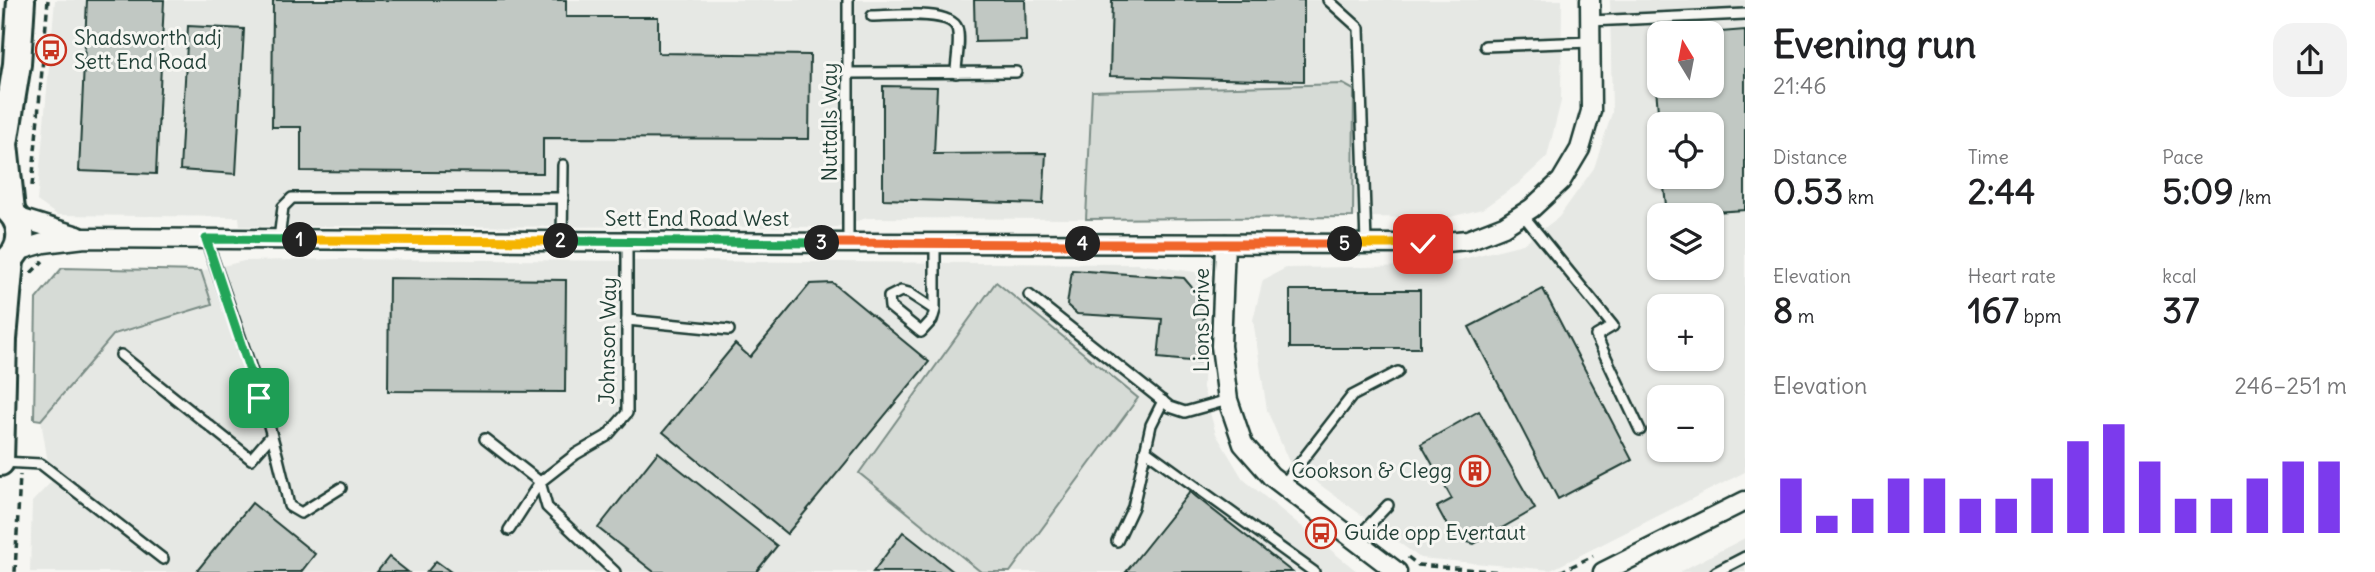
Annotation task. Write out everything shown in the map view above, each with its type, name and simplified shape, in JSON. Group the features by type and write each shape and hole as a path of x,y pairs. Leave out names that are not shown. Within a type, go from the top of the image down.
{"main road":[{"path":"0,462 1,336 9,259 21,240 20,228 9,210 2,147 17,64 21,0"}],"street":[{"name":"Sett End Road West","path":"9,259 44,243 85,238 1226,244 1423,244 1468,240 1504,226 1522,214 1561,181 1580,149 1591,111 1590,0"},
{"name":"Sett End Road West","path":"9,210 85,238"},
{"name":"Lions Drive","path":"1226,244 1221,346 1228,400 1243,444 1271,476 1397,572"},
{"path":"1603,572 1745,501"}],"lane":[{"name":"Nuttalls Way","path":"848,0 848,243"},
{"path":"1328,0 1359,28 1366,244"},
{"path":"1590,21 1745,14"},
{"path":"872,16 941,16 952,20 957,29 956,73"},
{"path":"1485,46 1591,41"},
{"path":"848,73 1016,72"},
{"path":"562,242 563,165"},
{"path":"279,239 283,208 292,198 563,198"},
{"path":"1522,214 1613,326 1596,336 1640,430"},
{"path":"206,239 283,473 289,506 301,513 341,488"},
{"name":"Johnson Way","path":"509,530 540,482 576,454 607,436 626,413 627,242"},
{"path":"934,310 909,293 901,291 889,297 890,307 921,332 932,320 934,310 935,243"},
{"path":"1029,295 1170,407 1185,412 1228,400"},
{"path":"627,320 729,330"},
{"path":"121,355 251,459 271,436"},
{"path":"1283,485 1352,396 1398,372"},
{"path":"1117,541 1133,507 1150,425 1163,401"},
{"path":"485,439 540,482 547,507 615,572"},
{"path":"1145,450 1314,572"},
{"path":"0,462 41,464 163,559"},
{"path":"1355,540 1388,505"},
{"path":"1716,572 1745,557"}],"path":[{"path":"15,572 20,485"},
{"path":"1408,557 1418,565 1501,572"}],"shaded area":[{"path":"55,0 1562,0 1561,101 1547,157 1518,184 1482,209 1446,218 1353,217 1354,91 1092,91 1086,219 867,218 836,227 240,226 239,217 57,215 37,201"},
{"path":"1610,0 1745,0 1745,472 1551,570 1420,558 1289,462 1267,410 1253,320 1263,280 1286,268 1434,266 1523,244 1559,217 1594,168 1612,113"},
{"path":"1343,84 1354,90 1353,217 1086,219 1092,91"},
{"path":"335,259 1138,264 1195,272 1205,287 1203,388 1216,434 1243,479 1358,572 1010,572 1138,398 859,473 981,572 30,572 32,502 51,482 41,420 34,419 36,299 62,268 201,271 244,261"},
{"path":"62,268 201,271 212,304 114,334 41,420 34,419 36,299"},
{"path":"996,282 1138,398 1010,572 981,572 859,473"},
{"path":"1745,538 1745,572 1679,572"}],"building":[{"path":"87,0 164,0 156,174 79,171"},
{"path":"273,0 566,0 566,17 658,17 658,53 810,55 809,139 543,138 543,173 301,171 301,127 272,127"},
{"path":"974,0 1025,0 1026,41 975,42"},
{"path":"1112,0 1304,0 1304,81 1110,76"},
{"path":"188,26 244,29 236,174 180,170"},
{"path":"1745,30 1745,210 1724,211 1724,203 1666,203 1664,189 1724,189 1724,112 1658,112 1657,98 1724,98 1724,32"},
{"path":"883,86 937,87 934,154 1046,153 1043,204 883,199"},
{"path":"1072,270 1184,278 1205,303 1200,362 1158,358 1162,319 1077,314 1067,305"},
{"path":"389,278 566,280 565,392 388,391"},
{"path":"833,283 929,362 787,534 663,432 735,344 750,357 810,284"},
{"path":"1543,289 1632,460 1558,499 1469,327"},
{"path":"1290,290 1420,290 1420,348 1290,348"},
{"name":"Cookson & Clegg","path":"1479,411 1535,509 1474,544 1454,538 1437,507 1452,499 1421,444"},
{"path":"658,452 777,546 756,572 654,572 598,528"},
{"path":"1190,492 1292,572 1126,572"},
{"path":"252,503 315,554 301,572 196,572"},
{"path":"903,532 954,572 873,572"},
{"path":"389,557 408,572 377,572"},
{"path":"436,561 451,572 427,572"}],"place":[{"name":"Shadsworth adj Sett End Road","path":"51,50"},
{"name":"Cookson & Clegg","path":"1475,471"},
{"name":"Guide opp Evertaut","path":"1321,533"}],"route":[{"path":"259,398 206,239 1423,244"}]}
